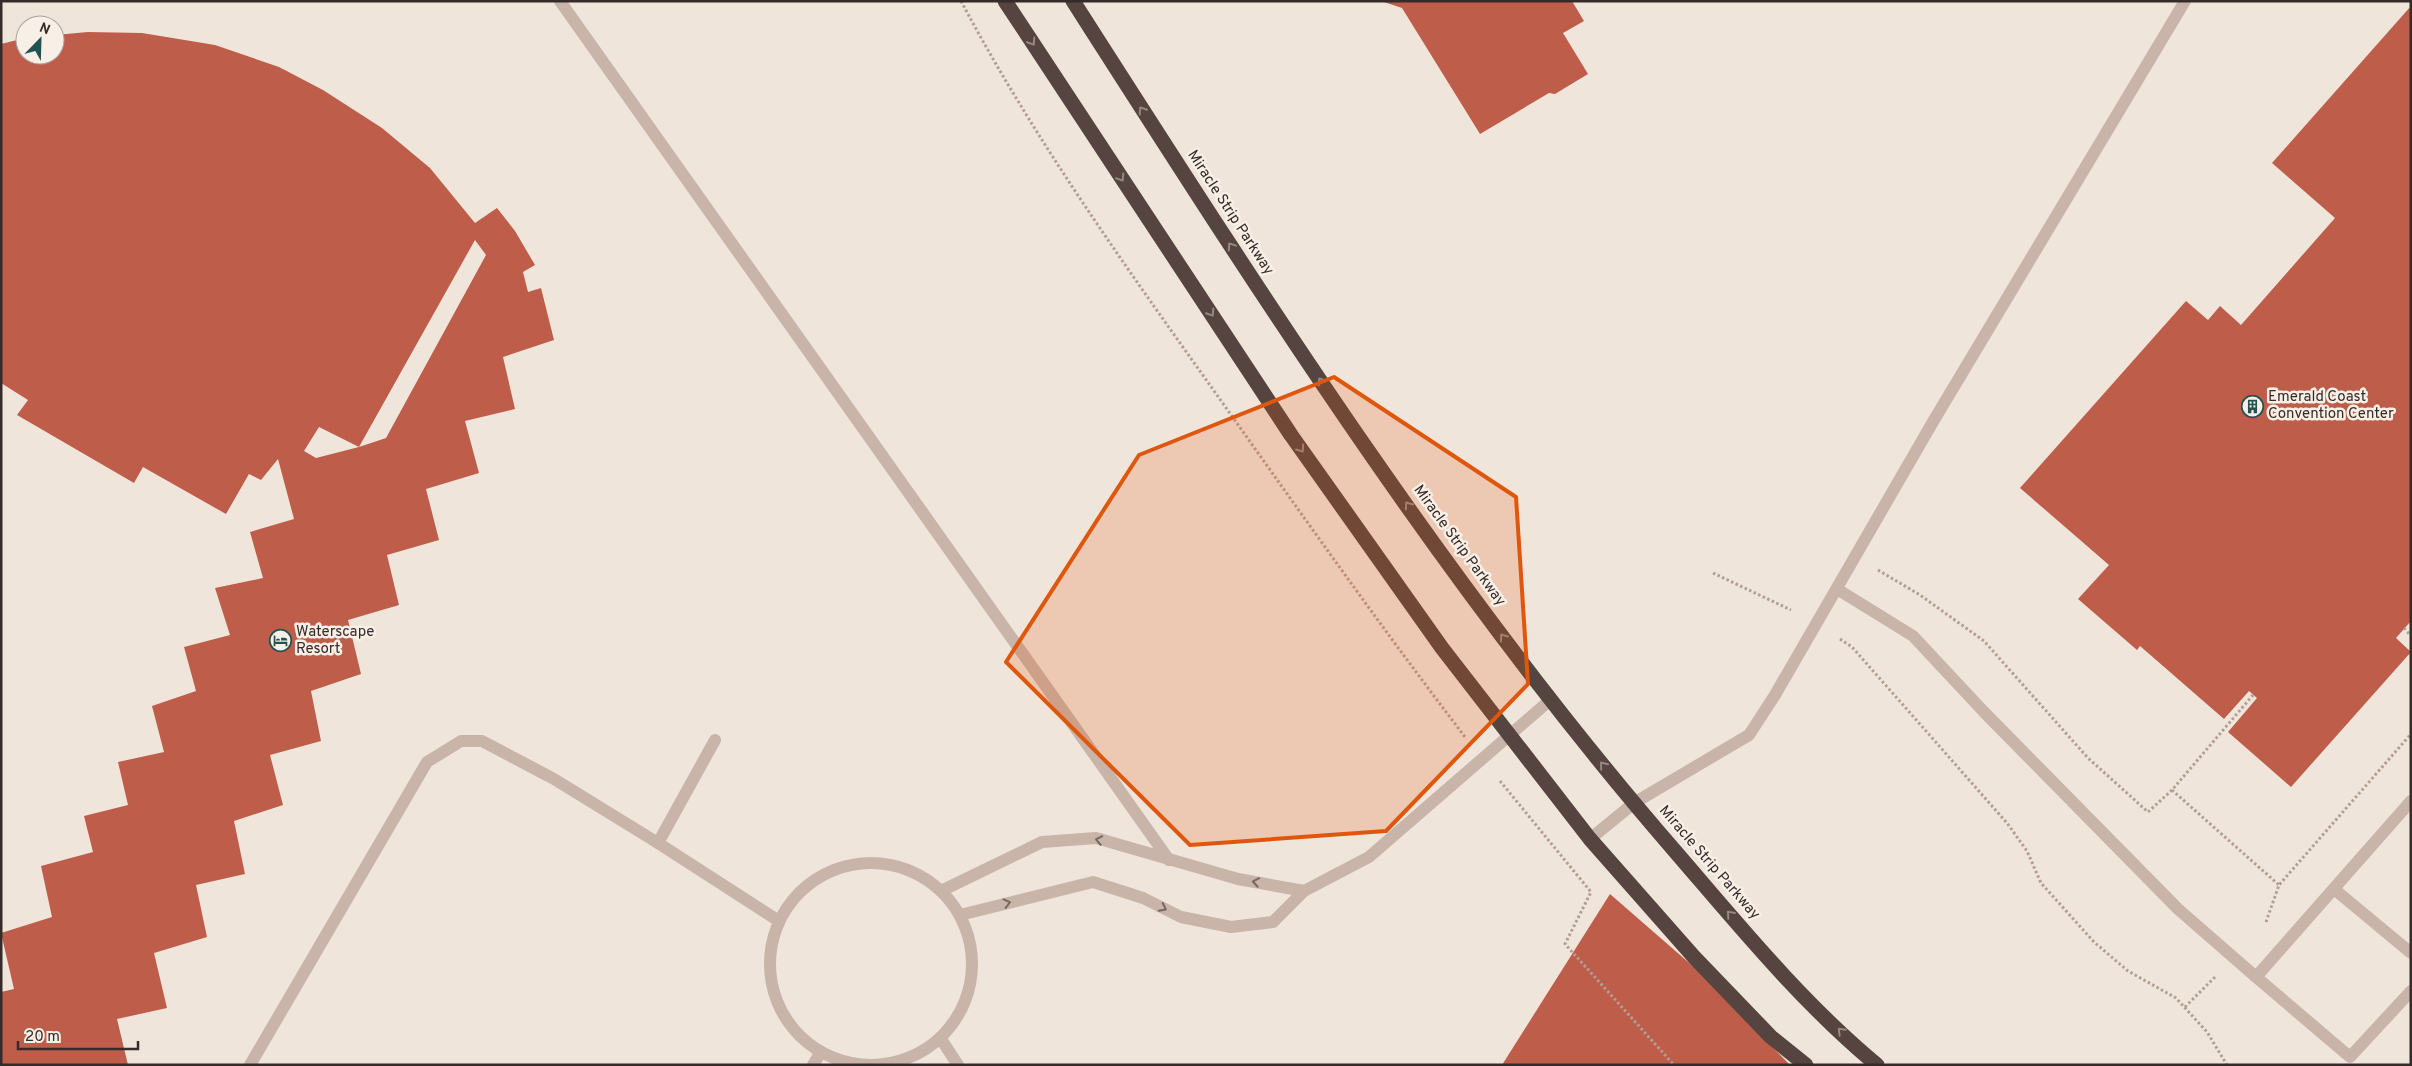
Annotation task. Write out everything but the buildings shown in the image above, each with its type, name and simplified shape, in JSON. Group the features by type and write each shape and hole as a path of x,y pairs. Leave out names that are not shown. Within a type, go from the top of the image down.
{"highway":[{"path":"1005,1 1291,435 1442,648 1507,735 1590,839 1694,957 1771,1037 1806,1065"},
{"name":"Miracle Strip Parkway","path":"1073,1 1184,175 1348,422 1550,701 1634,803 1776,967 1877,1065"}],"street":[{"path":"560,1 1169,860"},
{"path":"1590,839 1634,803 1749,735 1775,695 1934,420 2185,1"},
{"path":"1837,589 1913,636 1984,712 2171,902 2355,1061 2411,991"},
{"path":"960,915 1093,882 1144,898 1181,917 1231,927 1273,922 1304,891 1369,857 1507,735 1550,701"},
{"path":"658,843 715,740"},
{"path":"250,1065 427,762 444,750 462,741 482,741 554,779 779,921"},
{"path":"2256,977 2411,801"},
{"path":"941,891 1042,842 1096,838 1238,879 1304,891"},
{"path":"852,864 884,864 915,872 941,891 960,915 972,944 972,976 964,1006 942,1039 920,1054 888,1064 853,1063 821,1052 798,1033 780,1008 771,979 771,950 779,921 797,895 822,875 852,864"},
{"path":"2334,889 2411,952"},
{"path":"942,1039 958,1065"},
{"path":"813,1065 821,1052"}],"path":[{"path":"961,1 988,53 1113,248 1388,637 1481,758 1591,892 1565,944 1674,1065"},
{"path":"1855,556 1920,595 1984,641 2088,758 2148,812 2172,790 2253,695"},
{"path":"1713,573 1818,622 1852,647 2007,823 2027,850 2041,883 2094,942 2128,971 2176,998 2186,1007 2207,1032 2227,1065"},
{"path":"2404,628 2411,636"},
{"path":"2186,1007 2265,926 2279,885 2411,734"},
{"path":"2172,790 2279,885"}],"highlighted area":[{"path":"1334,377 1516,497 1528,684 1386,831 1190,845 1006,662 1139,455"}],"place":[{"name":"Emerald Coast Convention Center","path":"2252,406"},
{"name":"Waterscape Resort","path":"280,641"}]}
